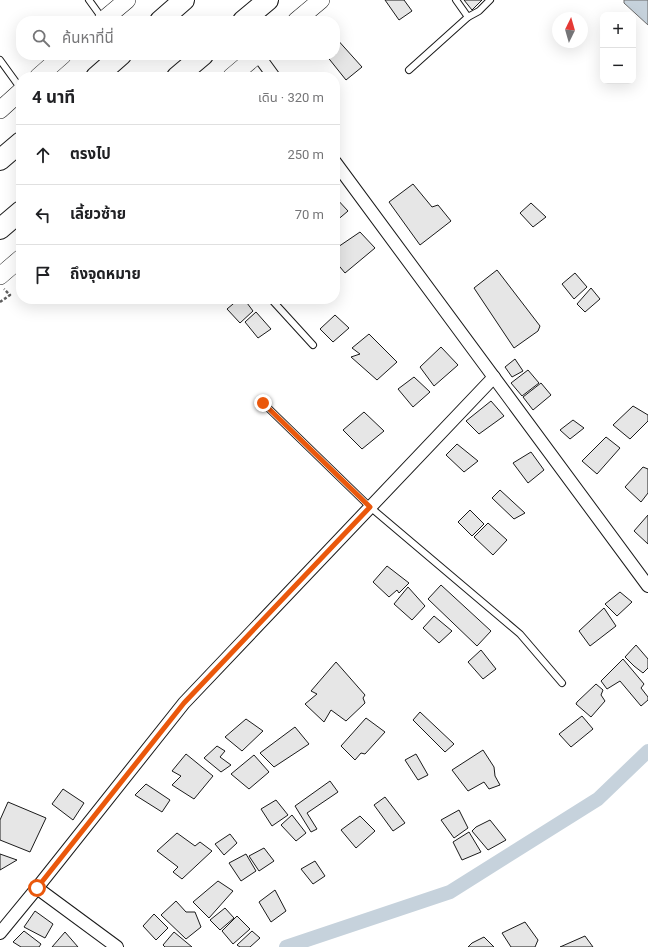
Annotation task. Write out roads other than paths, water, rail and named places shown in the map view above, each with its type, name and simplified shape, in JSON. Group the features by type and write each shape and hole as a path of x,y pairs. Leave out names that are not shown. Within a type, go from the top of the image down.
{"highway":[{"path":"166,16 184,0"},
{"path":"249,16 268,0"},
{"path":"102,72 115,60"},
{"path":"183,72 197,60"},
{"path":"0,160 16,146"},
{"path":"0,229 16,215"}],"main road":[{"path":"107,16 127,0"},
{"path":"302,16 321,0"},
{"path":"44,72 57,60"},
{"path":"237,72 251,60"},
{"path":"0,110 16,95"},
{"path":"0,276 16,262"}],"street":[{"path":"261,60 270,72"},
{"path":"340,169 648,586"},
{"path":"0,933 184,703 494,377"},
{"path":"37,888 117,947"}],"lane":[{"path":"88,0 99,16"},
{"path":"456,0 468,17"},
{"path":"408,70 468,17 479,11 490,0"},
{"path":"0,60 16,83"},
{"path":"276,304 313,345"},
{"path":"263,403 370,507 520,634 562,683"}],"waterway":[{"path":"286,947 450,892 598,799 648,751"}]}
